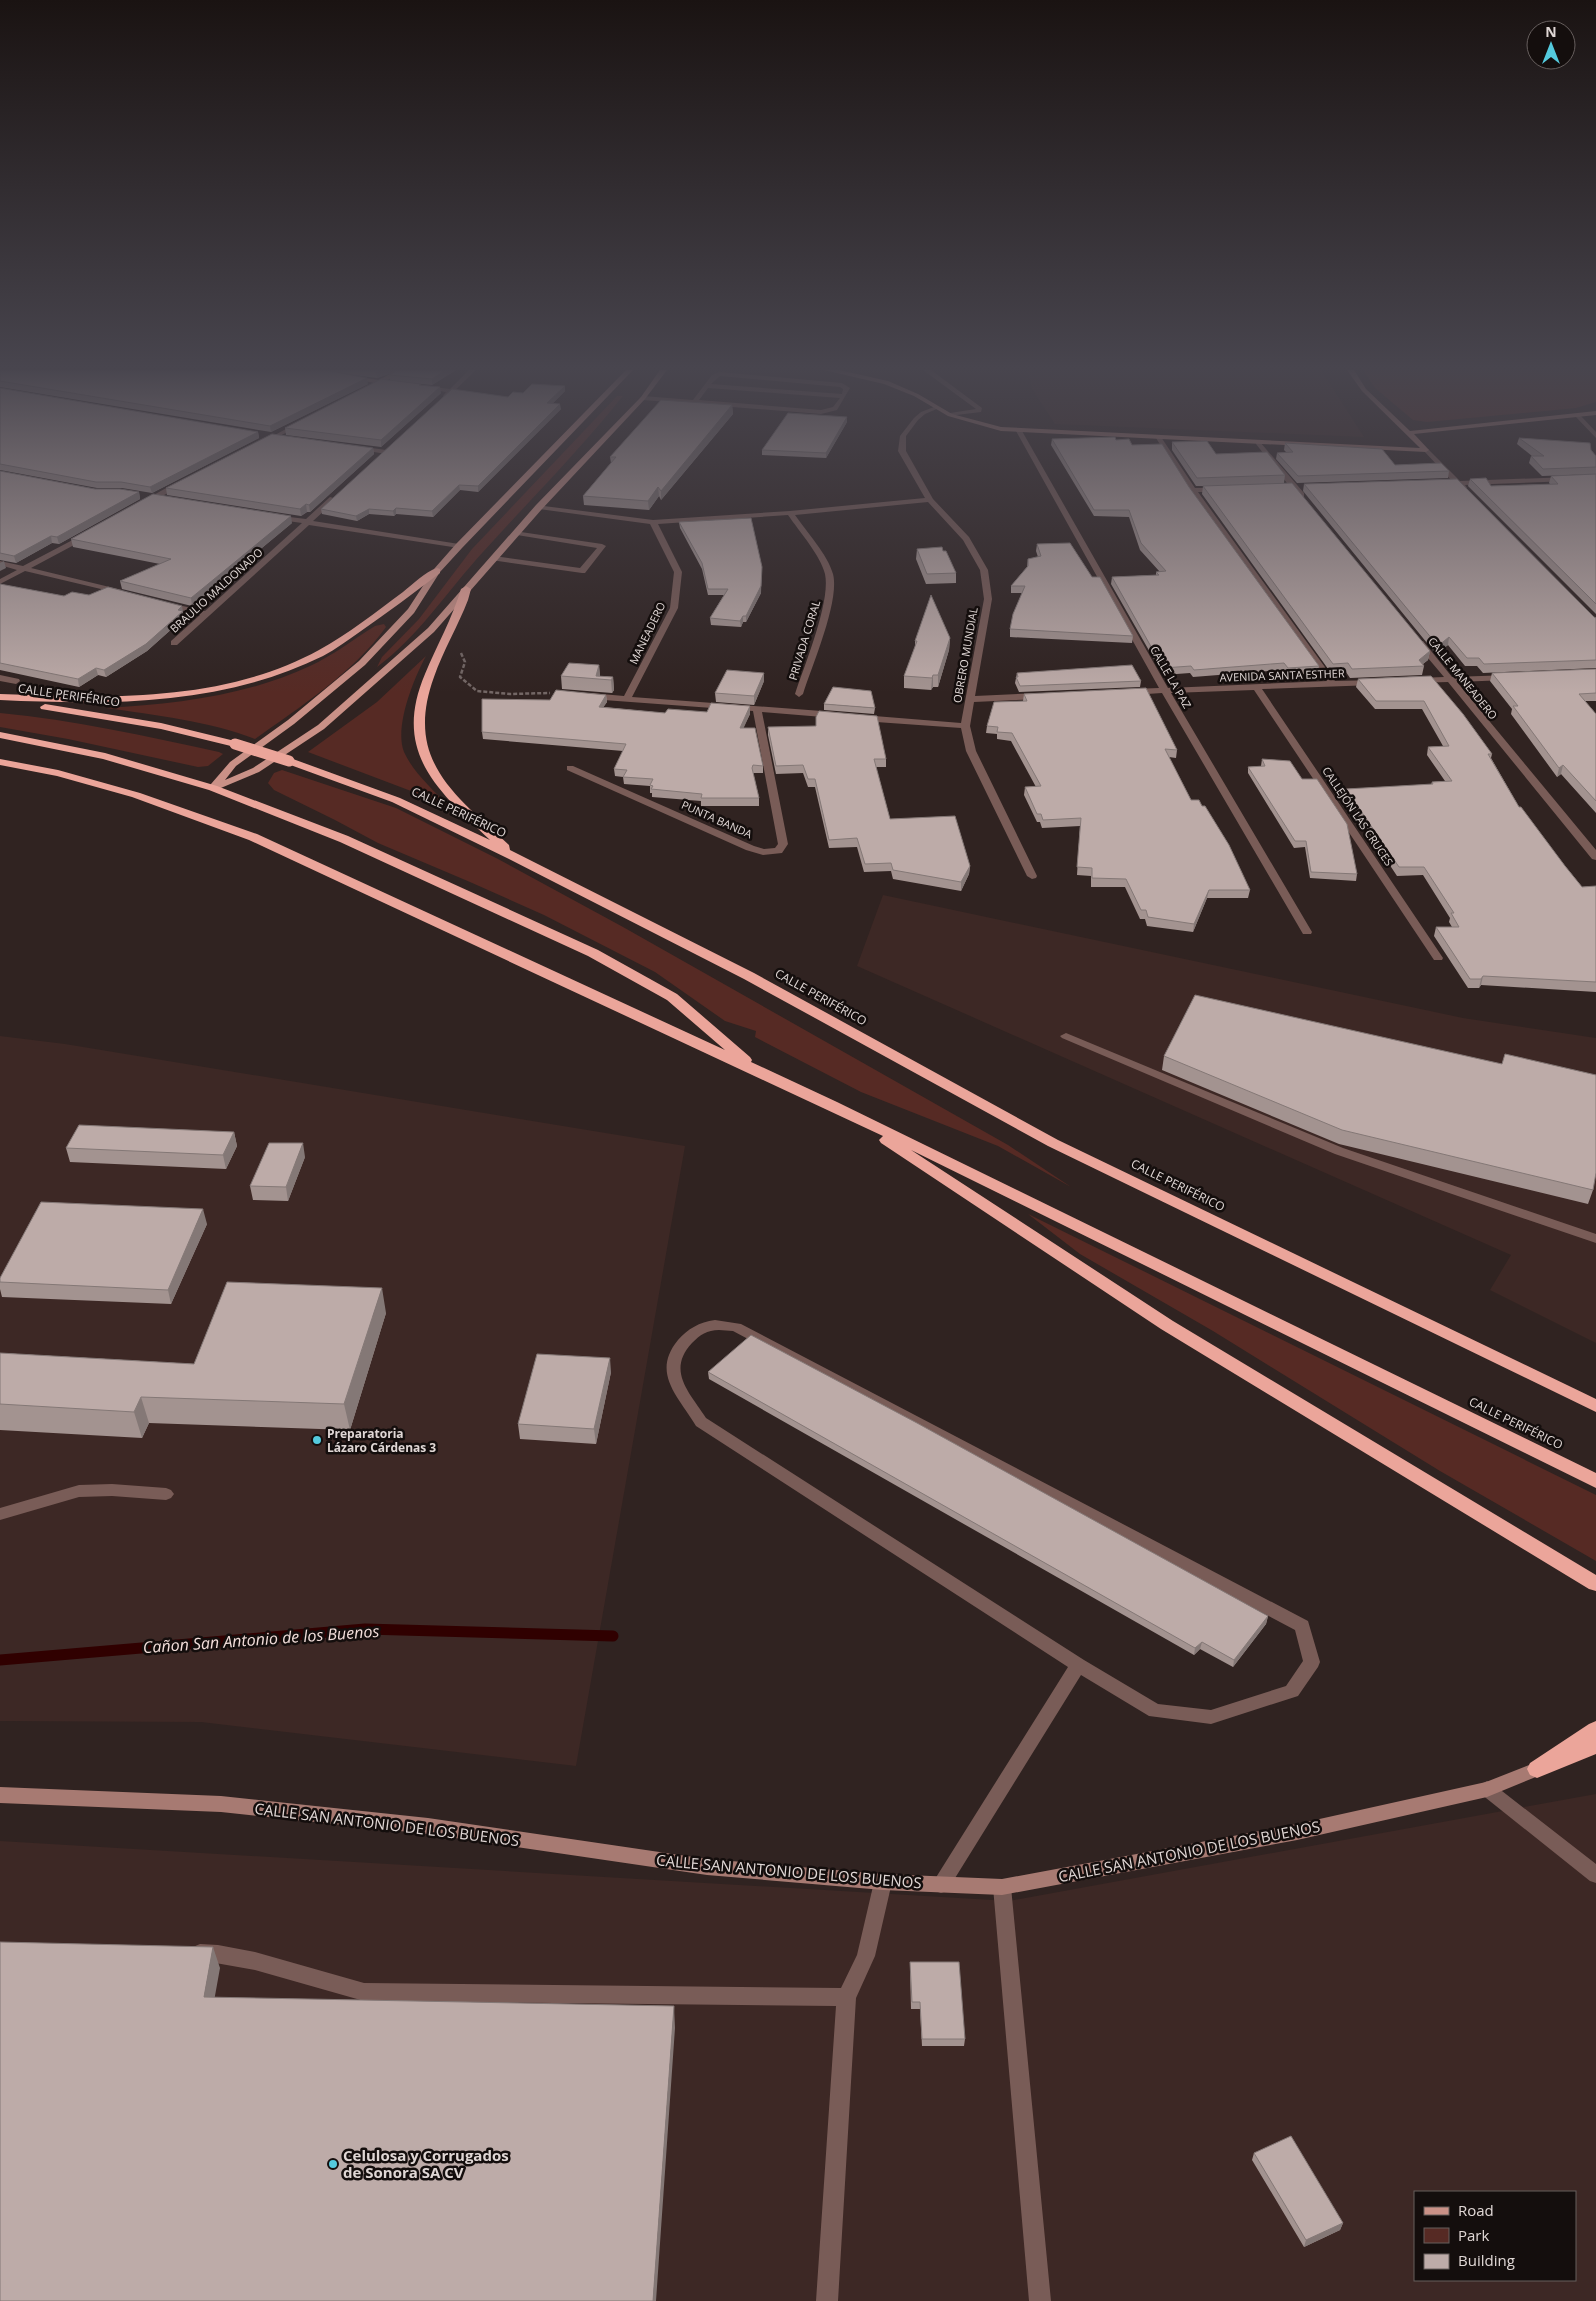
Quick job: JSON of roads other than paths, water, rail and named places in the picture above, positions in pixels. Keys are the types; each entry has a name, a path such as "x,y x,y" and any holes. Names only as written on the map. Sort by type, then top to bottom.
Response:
{"highway":[{"path":"0,696 97,700 141,699 218,689 258,678 290,668 320,654 437,572"},
{"path":"466,589 462,604 428,677 419,708 418,723 423,756 434,777 513,856"},
{"name":"CALLE PERIFÉRICO","path":"0,702 103,715 161,726 235,744 289,761 396,800 513,856 749,976 1053,1143 1596,1406"},
{"path":"0,735 105,756 213,788 344,839 593,954 672,997 760,1072"},
{"name":"CALLE PERIFÉRICO","path":"0,762 58,773 136,795 254,837 832,1105 1596,1481"},
{"path":"832,1105 1167,1325 1596,1584"},
{"path":"1537,1769 1596,1730"},
{"path":"1537,1769 1596,1746"}],"main road":[{"path":"213,788 232,764 291,722 362,663 411,611 437,572 459,546 526,477"},
{"path":"213,788 256,770 321,727 431,630 567,477"}],"street":[{"name":"OBRERO MUNDIAL","path":"917,477 930,500 966,538 984,570 988,599 966,726 971,751 1032,876"},
{"name":"CALLE LA PAZ","path":"1045,477 1165,691 1307,932"},
{"path":"1185,477 1333,684"},
{"path":"1282,477 1290,488 1307,504"},
{"path":"1453,477 1473,498"},
{"path":"1440,484 1596,478"},
{"path":"136,507 188,480"},
{"path":"1290,488 1305,488"},
{"path":"1193,490 1230,489"},
{"name":"BRAULIO MALDONADO","path":"174,643 343,490"},
{"path":"138,494 172,500"},
{"path":"539,507 653,522 790,514 930,500"},
{"name":"PRIVADA CORAL","path":"790,514 829,574 830,592 799,694"},
{"path":"269,516 459,546"},
{"name":"MANEADERO","path":"627,698 674,608 678,572 653,522"},
{"path":"0,582 94,530"},
{"path":"494,558 582,571 602,546 517,533"},
{"path":"0,563 130,595"},
{"path":"159,602 207,614"},
{"name":"CALLE MANEADERO","path":"1412,634 1596,857"},
{"path":"1411,681 1518,676"},
{"path":"0,678 16,681"},
{"name":"AVENIDA SANTA ESTHER","path":"1126,692 1382,682"},
{"name":"CALLEJÓN LAS CRUCES","path":"1257,688 1438,958"},
{"path":"550,693 966,726"},
{"path":"970,698 1048,695"},
{"name":"PUNTA BANDA","path":"570,768 750,848 763,852 778,851 783,844 757,710"},
{"path":"1066,1036 1339,1151 1596,1239"},
{"path":"720,1324 736,1327 1302,1626 1312,1662 1292,1691 1211,1717 1155,1711 1078,1665 702,1422 677,1382 672,1365 677,1350 701,1328 720,1324"},
{"path":"0,1514 79,1490 112,1490 166,1494"},
{"path":"941,1885 1078,1665"},
{"name":"CALLE SAN ANTONIO DE LOS BUENOS","path":"0,1796 221,1804 428,1826 707,1867 883,1882 1002,1887 1297,1832 1487,1789 1537,1769"},
{"path":"1487,1789 1596,1875"},
{"path":"828,2301 846,1997 866,1956 883,1882"},
{"path":"1002,1887 1040,2301"},
{"path":"178,1953 218,1954 255,1961 364,1992 846,1997"}],"waterway":[{"name":"Cañon San Antonio de los Buenos","path":"0,1660 365,1629 613,1636"}],"place":[{"name":"Preparatoria Lázaro Cárdenas 3","path":"317,1440"},
{"name":"Celulosa y Corrugados de Sonora SA CV","path":"333,2164"}]}
